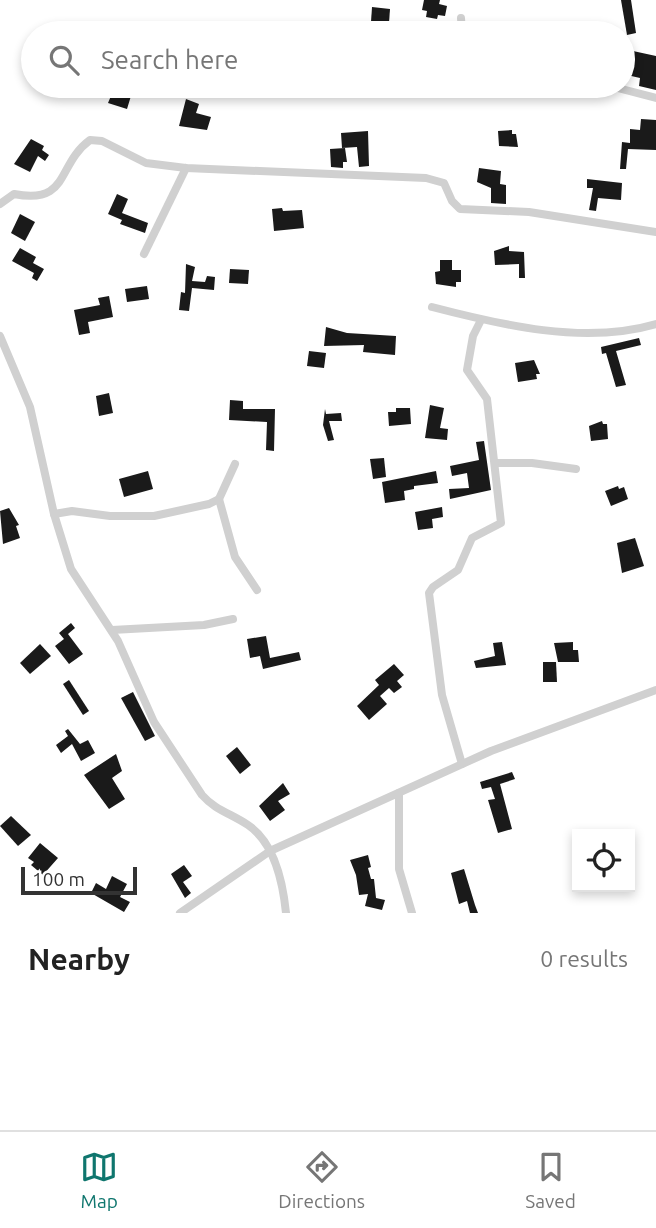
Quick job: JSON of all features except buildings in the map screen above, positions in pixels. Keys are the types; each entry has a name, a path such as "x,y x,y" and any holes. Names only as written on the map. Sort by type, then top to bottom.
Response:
{"street":[{"path":"635,93 656,98"},
{"path":"0,204 14,194 32,198 55,190 79,148 90,140 102,141 146,163 186,168 426,178 444,183 460,209 529,212 656,232"},
{"path":"144,254 186,168"},
{"path":"432,307 481,320 562,331 623,332 656,324"},
{"path":"462,764 443,695 429,593 433,587 458,570 472,538 501,523 495,489 496,463 487,399 467,370 473,336 481,320"},
{"path":"0,336 30,407 54,514 77,581 112,630 154,722 202,795 220,811 247,824 270,850 281,882 286,913"},
{"path":"496,463 533,463 576,469"},
{"path":"235,464 219,499 235,557 257,590"},
{"path":"54,514 72,511 118,517 154,516 219,499"},
{"path":"112,630 204,625 233,619"},
{"path":"180,913 270,850 462,764 656,691"},
{"path":"399,793 399,869 412,913"}]}
